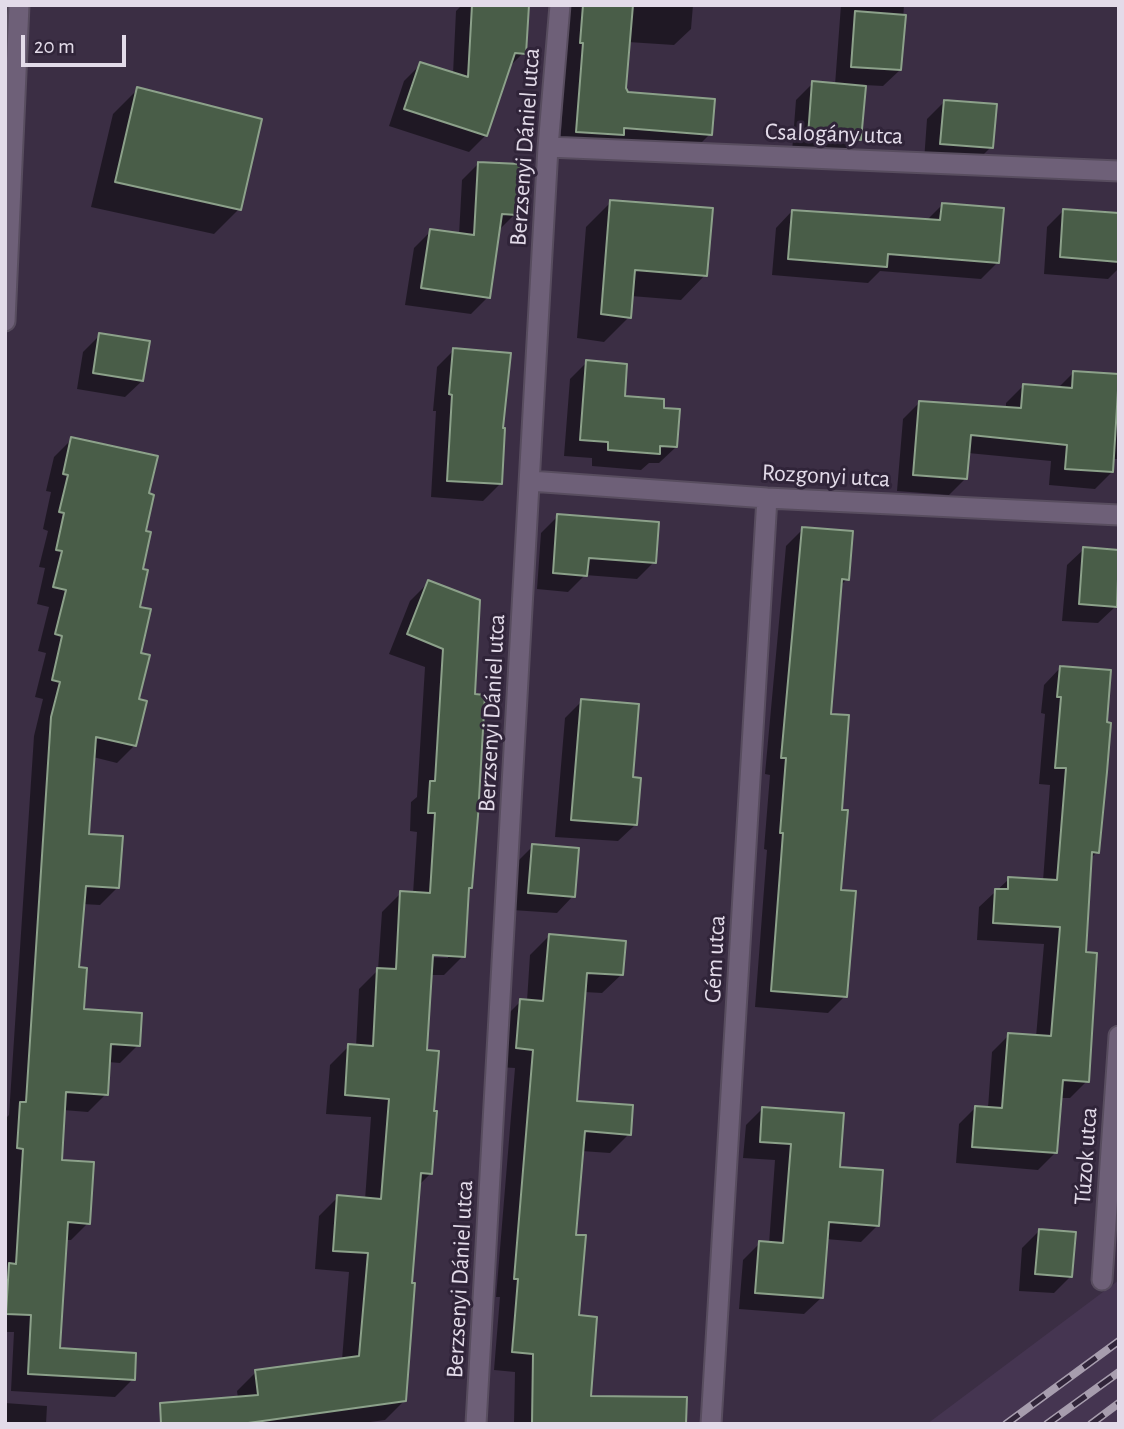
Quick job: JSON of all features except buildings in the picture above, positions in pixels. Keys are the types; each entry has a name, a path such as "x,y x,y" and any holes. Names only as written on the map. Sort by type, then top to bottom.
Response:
{"street":[{"path":"5,321 19,5"},
{"name":"Berzsenyi Dániel utca","path":"476,1424 548,147 560,5"},
{"name":"Csalogány utca","path":"548,147 1119,171"},
{"name":"Rozgonyi utca","path":"530,481 767,498 1119,515"},
{"name":"Gém utca","path":"712,1424 767,498"},
{"name":"Túzok utca","path":"1102,1280 1119,1036"}],"shaded area":[{"path":"1119,1280 1119,1424 927,1424"}],"railway":[{"path":"1006,1424 1119,1341"},
{"path":"1047,1424 1119,1372"},
{"path":"1091,1424 1119,1403"}]}
